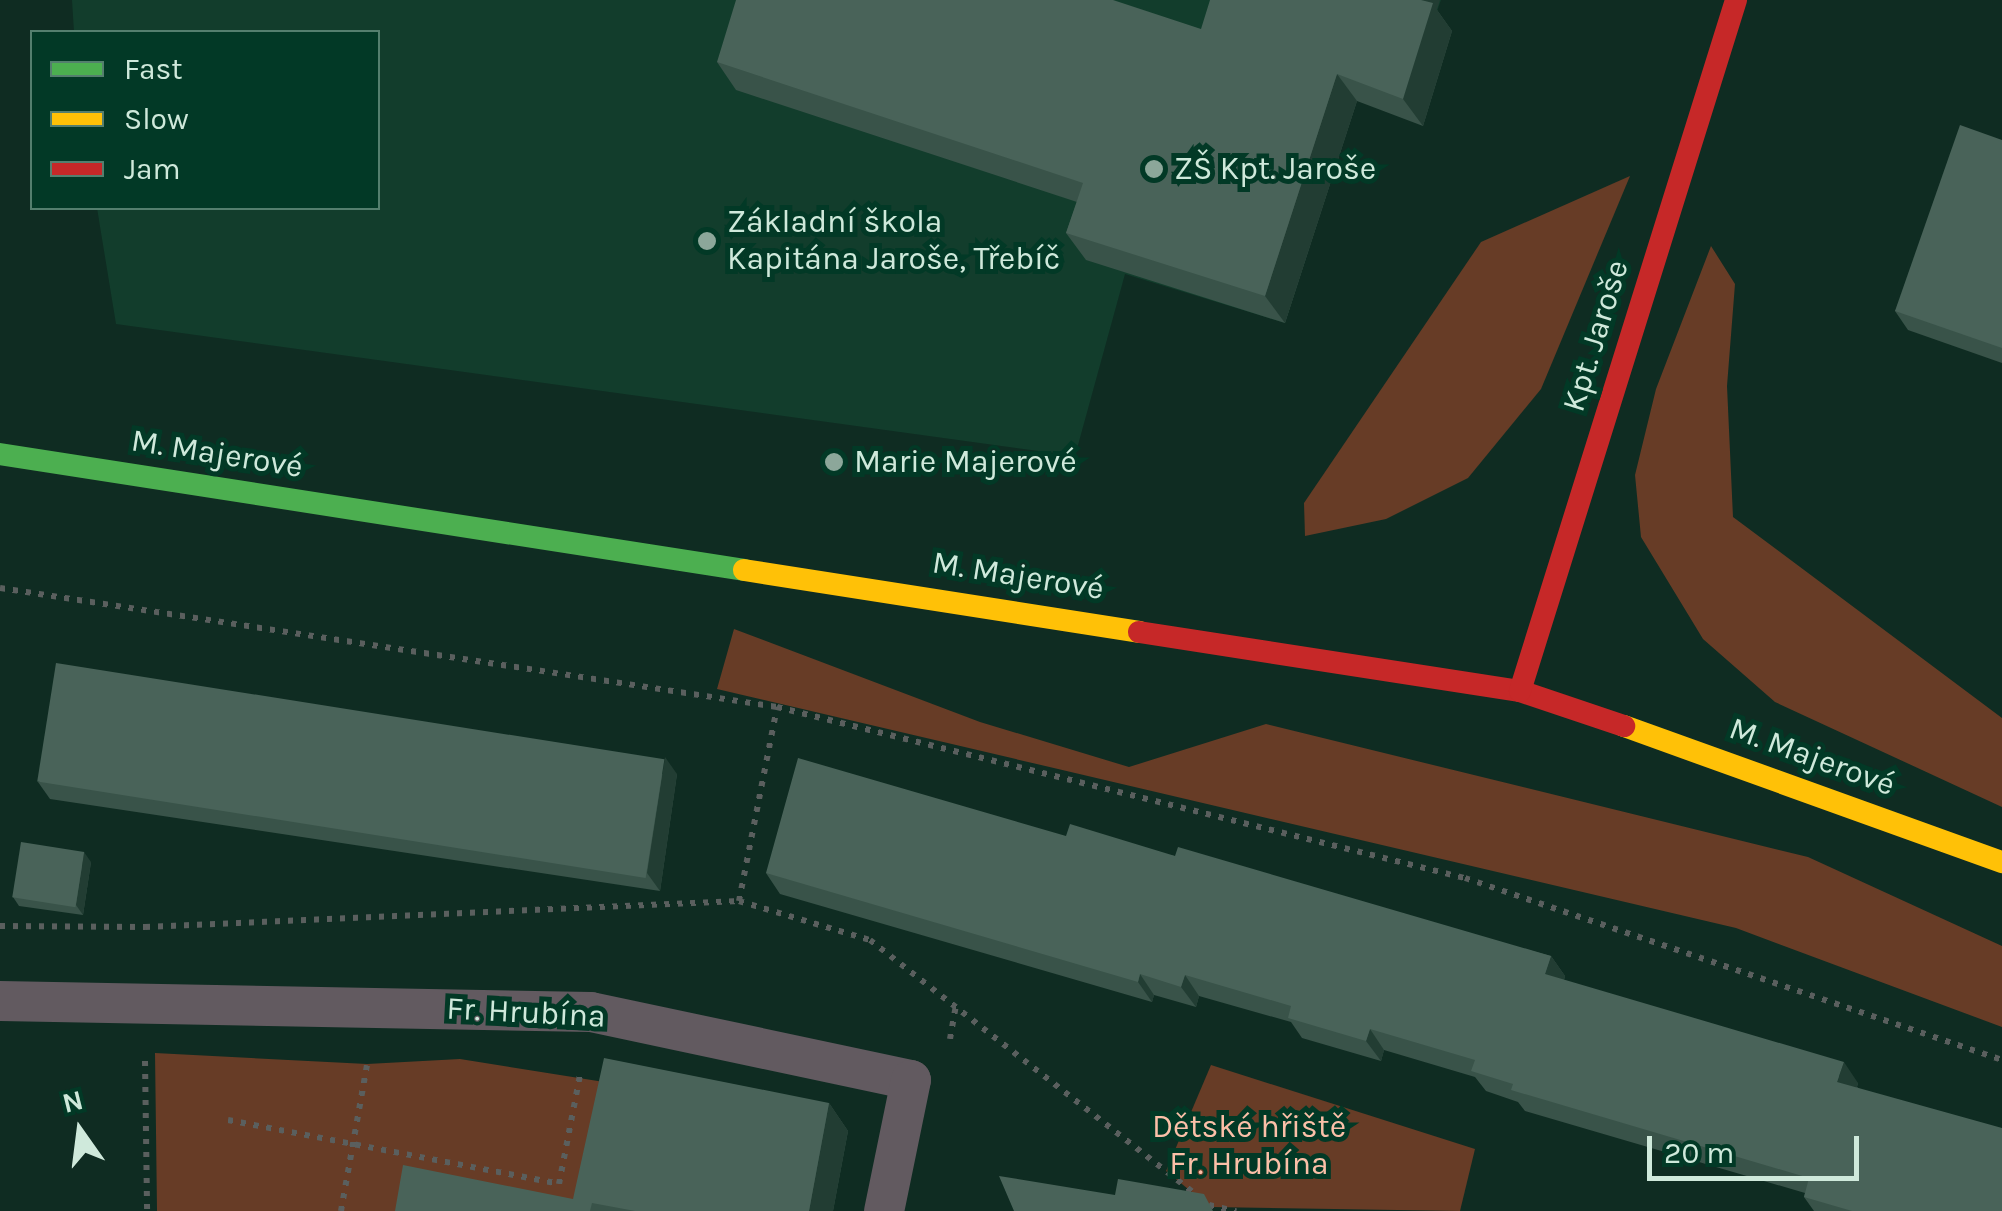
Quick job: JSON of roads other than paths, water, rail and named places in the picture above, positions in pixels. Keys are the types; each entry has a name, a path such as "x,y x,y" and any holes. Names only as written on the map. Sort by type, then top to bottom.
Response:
{"street":[{"name":"Kpt. Jaroše","path":"1520,691 1736,0"},
{"name":"M. Majerové","path":"0,454 1520,691 1796,783 2002,862"}],"lane":[{"name":"Fr. Hrubína","path":"0,1001 591,1012 912,1080 884,1211"}],"place":[{"name":"ZŠ Kpt. Jaroše","path":"1154,169"},
{"name":"Základní škola Kapitána Jaroše, Třebíč","path":"707,241"},
{"name":"Marie Majerové","path":"834,462"}],"park label":[{"name":"Dětské hřiště Fr. Hrubína","path":"1249,1146"}]}
